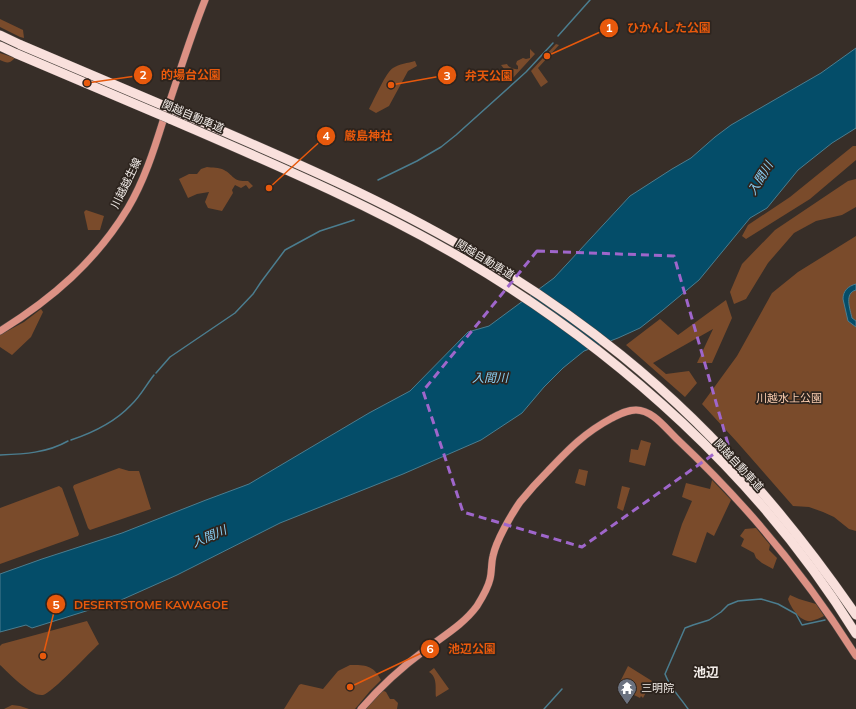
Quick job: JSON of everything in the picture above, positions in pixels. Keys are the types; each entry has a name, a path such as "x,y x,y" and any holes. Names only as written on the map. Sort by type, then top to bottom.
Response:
{"highway":[{"name":"関越自動車道","path":"0,35 324,176 400,213 467,249 537,293 623,356 711,437 775,508 832,580 856,615"},
{"name":"関越自動車道","path":"0,47 327,188 461,258 535,304 589,343 661,403 734,476 768,514 824,586 856,634"}],"street":[{"name":"川越越生線","path":"0,331 31,311 68,282 96,253 125,212 136,192 155,147 205,0"},
{"path":"361,709 389,680 423,651 461,623 474,609 489,584 495,549 510,518 527,493 576,442 586,434 623,412 630,410 644,410 648,412 693,454 747,511 811,589 836,624 856,656"}],"highlighted area":[{"path":"537,251 674,256 728,444 582,547 463,512 423,391"}],"green space":[{"path":"0,19 23,30 24,38 0,27"},
{"path":"556,44 559,45 538,68 548,82 541,87 531,71"},
{"path":"530,49 535,54 512,79 501,65 507,64 511,68 518,69 516,64 517,61 523,58 530,58"},
{"path":"0,53 15,58 9,62 4,62 0,60"},
{"path":"415,61 417,66 408,71 389,106 376,113 369,109 390,71 398,66"},
{"path":"853,146 856,146 856,160 810,199 746,239 742,236 748,225 790,197"},
{"path":"207,167 222,169 236,179 248,181 253,186 249,189 246,185 241,188 235,185 232,190 233,193 222,211 208,208 205,202 209,192 197,194 188,198 179,179 189,174 197,174 201,169"},
{"path":"856,179 856,207 842,215 816,221 794,233 768,263 746,299 734,304 730,292 742,264 775,230 848,181"},
{"path":"86,210 104,216 100,230 88,230 84,212"},
{"name":"川越水上公園","path":"856,236 856,531 849,529 834,517 823,512 809,507 793,506 702,404 737,356 772,293 798,272"},
{"path":"726,300 732,318 712,363 697,363 713,329 653,363 666,374 689,371 697,383 685,397 626,345 660,319 678,335"},
{"path":"41,309 43,312 31,337 12,355 0,347 0,335 24,322"},
{"path":"641,440 651,443 645,466 629,462 631,449 638,450"},
{"path":"119,468 129,471 139,471 151,509 90,530 73,487 74,485"},
{"path":"579,469 588,471 585,486 575,483"},
{"path":"712,480 731,500 714,536 707,532 696,563 672,555 682,524 692,501 682,497 686,483 710,489"},
{"path":"59,486 62,488 79,534 78,536 0,564 0,508"},
{"path":"622,486 630,488 623,511 617,508"},
{"path":"756,528 770,545 769,550 777,558 773,569 756,558 754,553 741,546 744,539 740,536 745,529"},
{"path":"790,595 816,604 824,616 811,621 803,619 796,614 791,606 788,599"},
{"path":"87,621 99,644 48,693 38,695 32,692 14,679 0,665 0,646 2,644"},
{"path":"350,665 368,667 375,671 381,680 355,709 284,709 299,685 301,684 323,689 338,671"},
{"path":"628,666 652,681 643,698 628,692 626,694 619,690 618,686"},
{"path":"434,668 449,689 436,697 436,683 434,677 429,672"},
{"path":"384,691 390,699 394,699 398,703 397,709 365,709 381,692"},
{"path":"12,705 20,706 29,709 4,709"}],"water":[{"name":"入間川","path":"856,48 856,128 832,143 798,170 767,208 750,218 699,280 640,328 584,351 563,368 544,387 522,413 481,440 403,474 280,523 177,575 121,600 32,628 26,625 0,632 0,574 122,533 249,484 369,413 410,391 468,332 489,326 554,278 630,196 691,158 731,125 821,73"},
{"path":"856,284 856,290 850,294 849,306 852,318 856,321 856,327 848,321 843,299 846,289"}],"waterway":[{"path":"558,36 590,0"},
{"path":"378,180 417,161 441,147 526,72 553,43"},
{"path":"156,373 170,357 235,313 253,294 285,250 320,231 354,220"},
{"path":"71,440 87,434 118,417 134,402 154,375"},
{"path":"0,455 44,450 68,441"},
{"path":"688,709 672,688 665,674 685,628 709,620 728,605 738,601 761,599 778,604 796,614 802,625 825,620"},
{"path":"544,709 562,689"}],"place":[{"name":"ひかんした公園","path":"547,56"},
{"name":"的場台公園","path":"87,83"},
{"name":"弁天公園","path":"391,85"},
{"name":"厳島神社","path":"269,188"},
{"name":"DESERTSTOME KAWAGOE","path":"43,656"},
{"name":"池辺公園","path":"350,687"},
{"name":"三明院","path":"627,705"}],"district":[{"name":"池辺","path":"706,672"}]}
